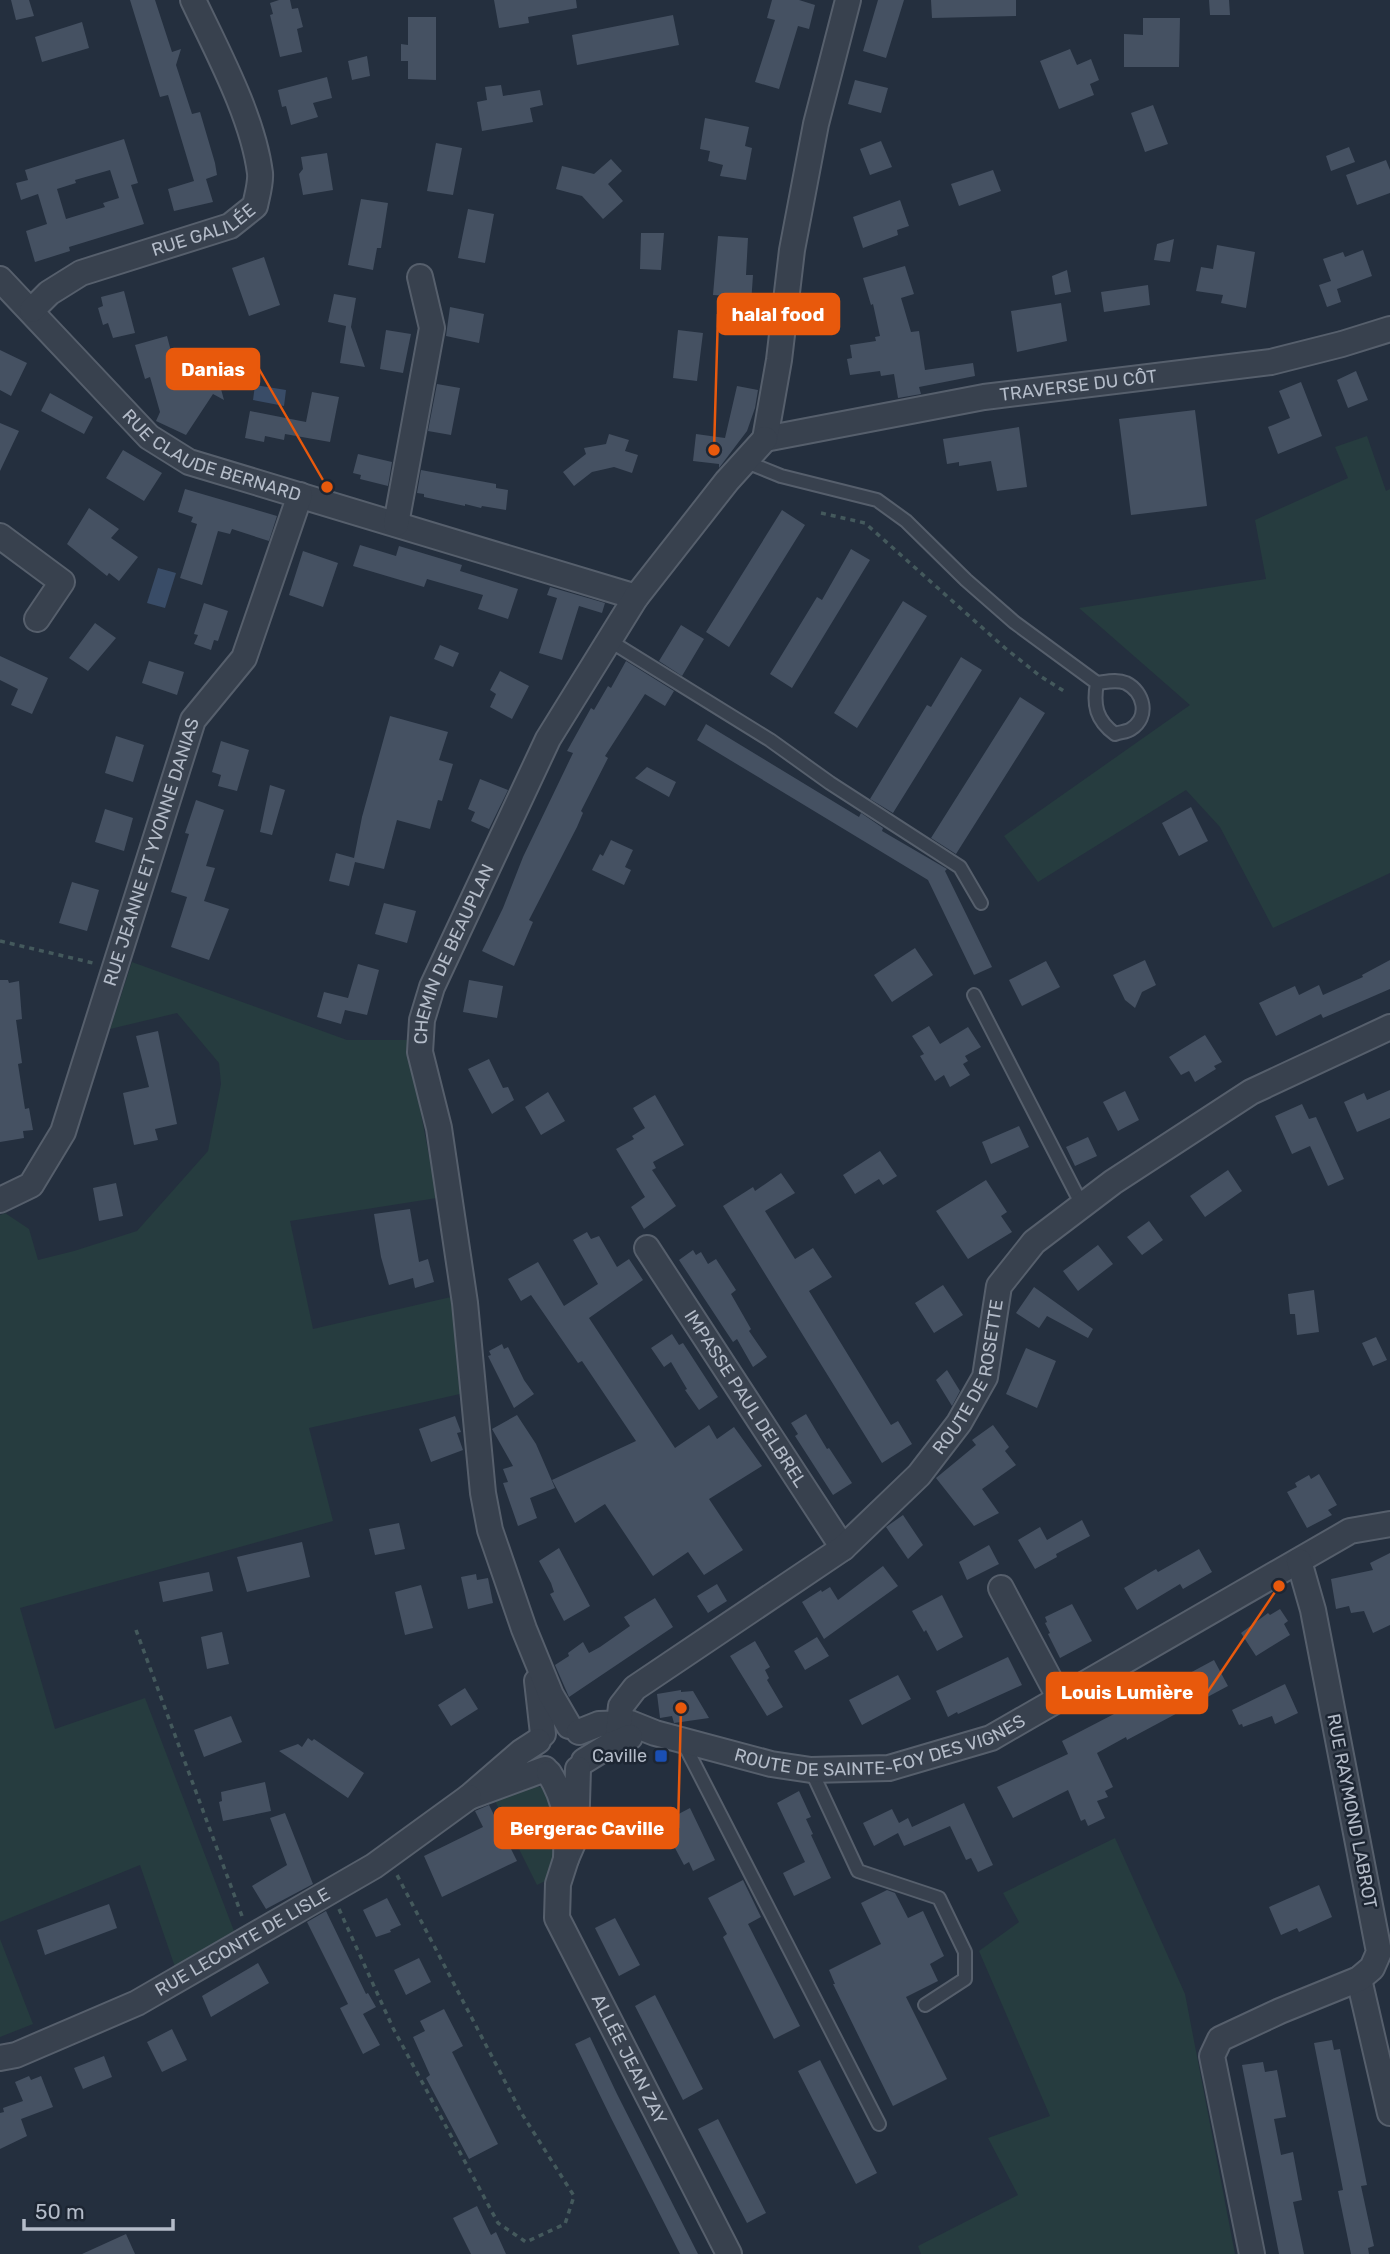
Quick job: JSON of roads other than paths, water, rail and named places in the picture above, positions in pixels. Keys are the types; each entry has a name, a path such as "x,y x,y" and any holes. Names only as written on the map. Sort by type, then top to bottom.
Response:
{"street":[{"name":"RUE GALILÉE","path":"32,310 49,293 81,273 230,226 256,206 260,176 250,134 228,74 193,0"},
{"path":"765,439 779,360 792,250 816,124 848,0"},
{"path":"396,524 432,328 420,277"},
{"name":"RUE CLAUDE BERNARD","path":"0,279 149,437 189,462 636,597"},
{"name":"TRAVERSE DU CÔT","path":"765,439 984,397 1271,362 1390,329"},
{"name":"CHEMIN DE BEAUPLAN","path":"574,1729 551,1695 524,1629 490,1530 483,1493 465,1303 439,1128 420,1052 422,1020 432,987 548,738 636,597 744,461 765,439"},
{"name":"RUE JEANNE ET YVONNE DANIAS","path":"0,1200 30,1185 64,1132 193,720 244,658 300,495"},
{"path":"0,536 62,582 37,619"},
{"name":"ROUTE DE ROSETTE","path":"617,1733 621,1706 635,1688 843,1548 919,1475 959,1423 985,1377 999,1286 1034,1242 1113,1182 1251,1092 1390,1027"},
{"name":"IMPASSE PAUL DELBREL","path":"647,1248 843,1548"},
{"name":"ROUTE DE SAINTE-FOY DES VIGNES","path":"574,1729 599,1724 617,1733 630,1723 654,1733 771,1764 811,1770 889,1768 991,1738 1350,1531 1390,1524"},
{"name":"RUE RAYMOND LABROT","path":"1252,2254 1212,2056 1220,2039 1359,1979 1373,1968 1380,1952 1313,1610 1299,1561"},
{"path":"1001,1588 1060,1699"},
{"name":"CHEMIN DE BEAUPLAN","path":"524,1629 540,1690 540,1737"},
{"path":"581,1765 587,1754 586,1742 574,1729 556,1725 540,1737 536,1753 540,1765 561,1776 573,1774 617,1733"},
{"name":"RUE LECONTE DE LISLE","path":"0,2058 16,2055 137,2003 330,1891 387,1857 468,1797 540,1737"},
{"name":"ALLÉE JEAN ZAY","path":"581,1765 576,1836 558,1884 557,1918 729,2254"},
{"name":"RUE LECONTE DE LISLE","path":"468,1797 547,1771"},
{"name":"ALLÉE JEAN ZAY","path":"547,1771 558,1787 567,1818 566,1859"},
{"path":"1359,1979 1390,2113"}],"lane":[{"path":"744,461 781,476 877,500 906,521 966,580 1014,622 1097,683 1116,681 1126,684 1139,694 1144,707 1141,720 1130,730 1115,733 1103,725 1094,703 1097,683"},
{"path":"610,641 770,740 830,783 960,867 981,903"},
{"path":"974,996 1082,1205"},
{"path":"682,1740 879,2124"},
{"path":"811,1770 858,1871 939,1898 965,1952 965,1979 925,2006"}],"water":[{"path":"255,385 286,390 284,406 253,400"},
{"path":"158,568 176,573 165,608 147,603"}],"place":[{"name":"halal food","path":"714,450"},
{"name":"Danias","path":"327,487"},
{"name":"Louis Lumière","path":"1279,1586"},
{"name":"Bergerac Caville","path":"681,1708"},
{"name":"Caville","path":"661,1756"}]}
